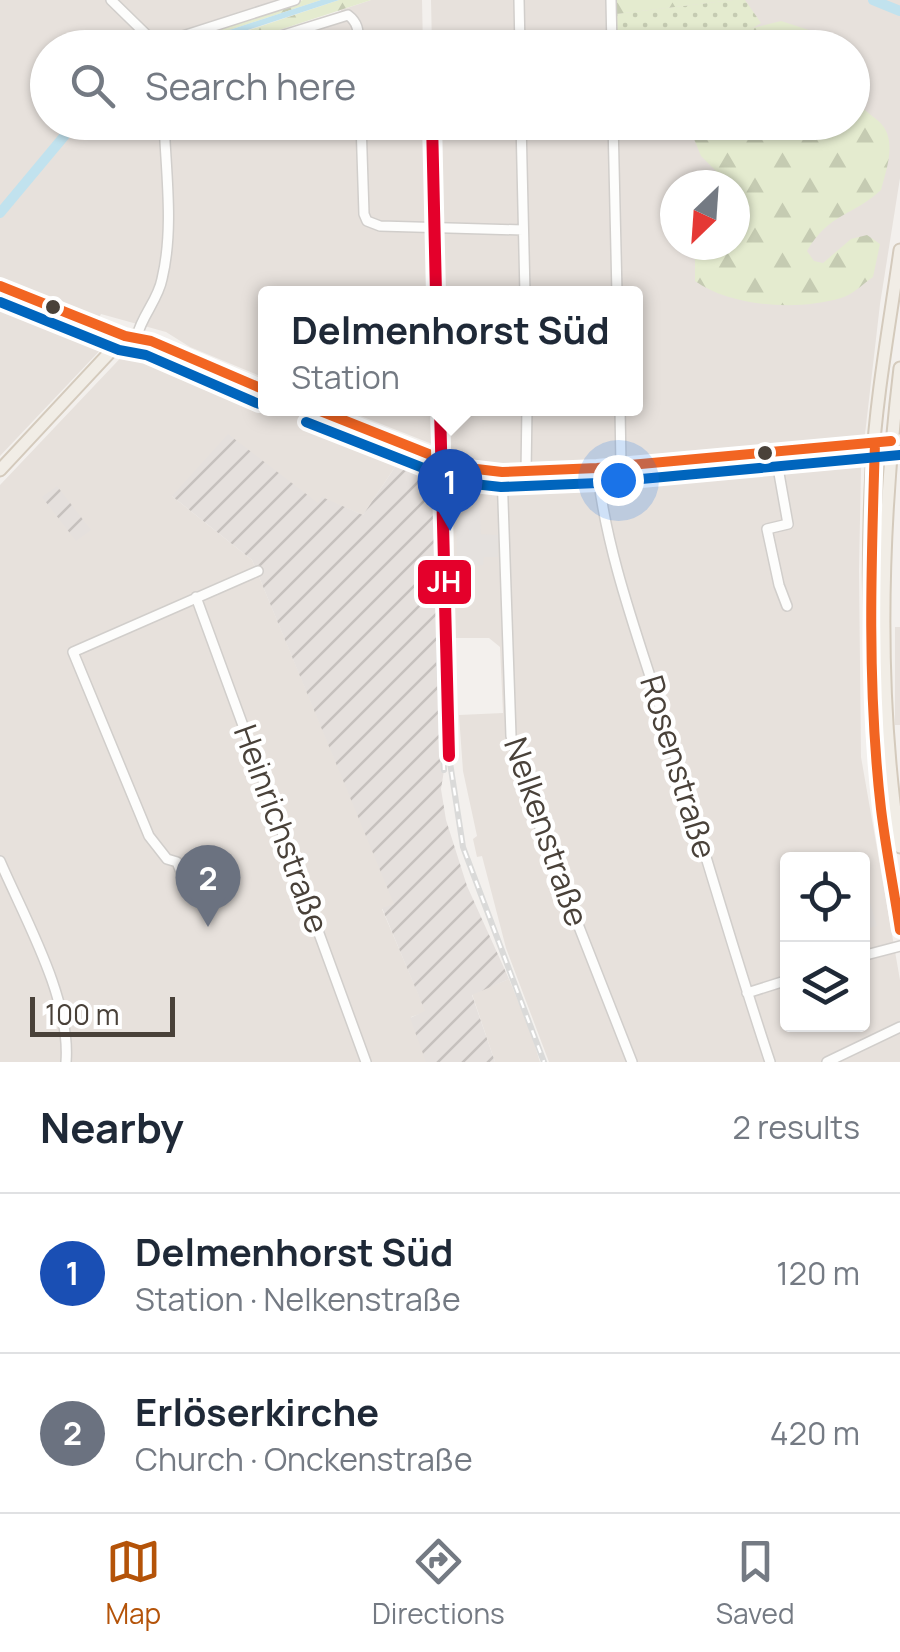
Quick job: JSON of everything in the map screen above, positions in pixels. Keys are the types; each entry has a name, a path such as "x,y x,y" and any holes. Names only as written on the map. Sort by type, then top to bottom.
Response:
{"main road":[{"path":"900,250 875,442 871,576 881,810 900,930"},
{"path":"0,470 131,336 258,387"},
{"path":"900,368 896,441 887,475 886,632 887,734 900,848"},
{"path":"332,416 468,468 502,472 597,468 896,441"}],"street":[{"path":"110,0 141,30"},
{"path":"201,30 294,0"},
{"path":"518,0 519,30"},
{"path":"611,0 612,30"},
{"path":"302,30 348,16 356,21 357,30"},
{"path":"0,286 131,336 162,284 167,232 164,140"},
{"path":"362,140 364,214 368,221 380,226 523,230"},
{"path":"521,140 525,286"},
{"path":"614,140 617,286"},
{"path":"526,472 527,416"},
{"path":"620,416 621,466"},
{"path":"774,451 788,524 767,530 787,606"},
{"name":"Rosenstraße","path":"597,468 602,508 620,578 770,1062"},
{"name":"Nelkenstraße","path":"502,472 511,736 532,807 632,1062"},
{"path":"184,877 177,862 167,860 149,836 73,652 258,570"},
{"name":"Heinrichstraße","path":"196,596 366,1062"},
{"path":"0,861 57,996 67,1043 66,1062"},
{"path":"870,954 900,946"},
{"path":"747,992 780,982"},
{"path":"827,1062 900,1027"}],"shaded area":[{"path":"0,0 276,0 190,30 30,30 30,140 425,140 430,286 258,286 258,375 190,347 166,332 101,314 92,331 106,338 105,345 0,456"},
{"path":"371,0 422,0 423,30 316,30 340,22 341,10"},
{"path":"431,0 900,0 900,178 880,304 861,469 859,570 861,757 900,980 900,1062 549,1062 506,948 482,856 477,857 473,839 477,836 463,771 459,715 503,713 500,647 489,638 455,638 453,484 448,416 643,416 643,286 442,286 435,140 870,140 870,30 432,30"},
{"path":"130,348 258,397 258,416 303,416 403,455 363,515 322,498 319,504 172,496 252,560 395,904 382,909 426,1012 411,1017 427,1062 0,1062 0,485"},
{"path":"361,416 432,416 432,444"},
{"path":"228,434 318,503 322,497 363,515 403,455 434,468 439,624 444,658 446,758 441,789 446,820 467,886 509,979 472,995 495,1062 426,1062 410,1018 425,1011 382,908 394,904 252,560 172,496"},
{"path":"455,475 478,481 481,534 498,535 498,557 484,557 483,565 464,566 464,560 457,560"},
{"path":"57,486 91,530 76,541 42,497"},
{"path":"895,627 900,627 900,725 895,725"},
{"path":"218,870 228,895 194,908 183,882"},
{"path":"870,902 877,926 870,928"},
{"path":"509,979 540,1062 495,1062 472,994"}],"green space":[{"path":"303,0 321,0 230,30 215,30"},
{"path":"339,0 371,0 279,30 250,30"},
{"path":"617,0 733,0 616,14"},
{"path":"745,0 761,23 753,30 617,30 616,14"},
{"path":"781,21 809,30 753,30"},
{"path":"870,114 883,126 889,143 881,190 824,229 807,251 814,261 823,263 851,239 867,235 880,244 873,277 841,298 785,305 727,296 695,281 695,260 750,260 750,170 715,170 701,156 694,140 870,140"}],"water":[{"path":"321,0 339,0 248,30 230,30"}],"waterway":[{"path":"873,0 900,11"},
{"path":"0,213 61,140"}],"railway":[{"path":"444,586 439,659 444,770"},
{"path":"449,756 463,847 544,1062"}],"transit line":[{"name":"JH","path":"432,140 436,286"},
{"path":"0,286 125,336 151,341 258,387"},
{"path":"0,302 119,350 146,355 258,404"},
{"path":"333,416 468,468 502,472 597,468 891,441"},
{"name":"JH","path":"440,416 449,756"},
{"path":"306,422 465,483 501,487 598,483 900,455"},
{"path":"875,443 871,581 874,718 881,809 900,930"}],"place":[{"name":"Delmenhorst Süd","path":"450,531"},
{"name":"Erlöserkirche","path":"208,927"}]}
